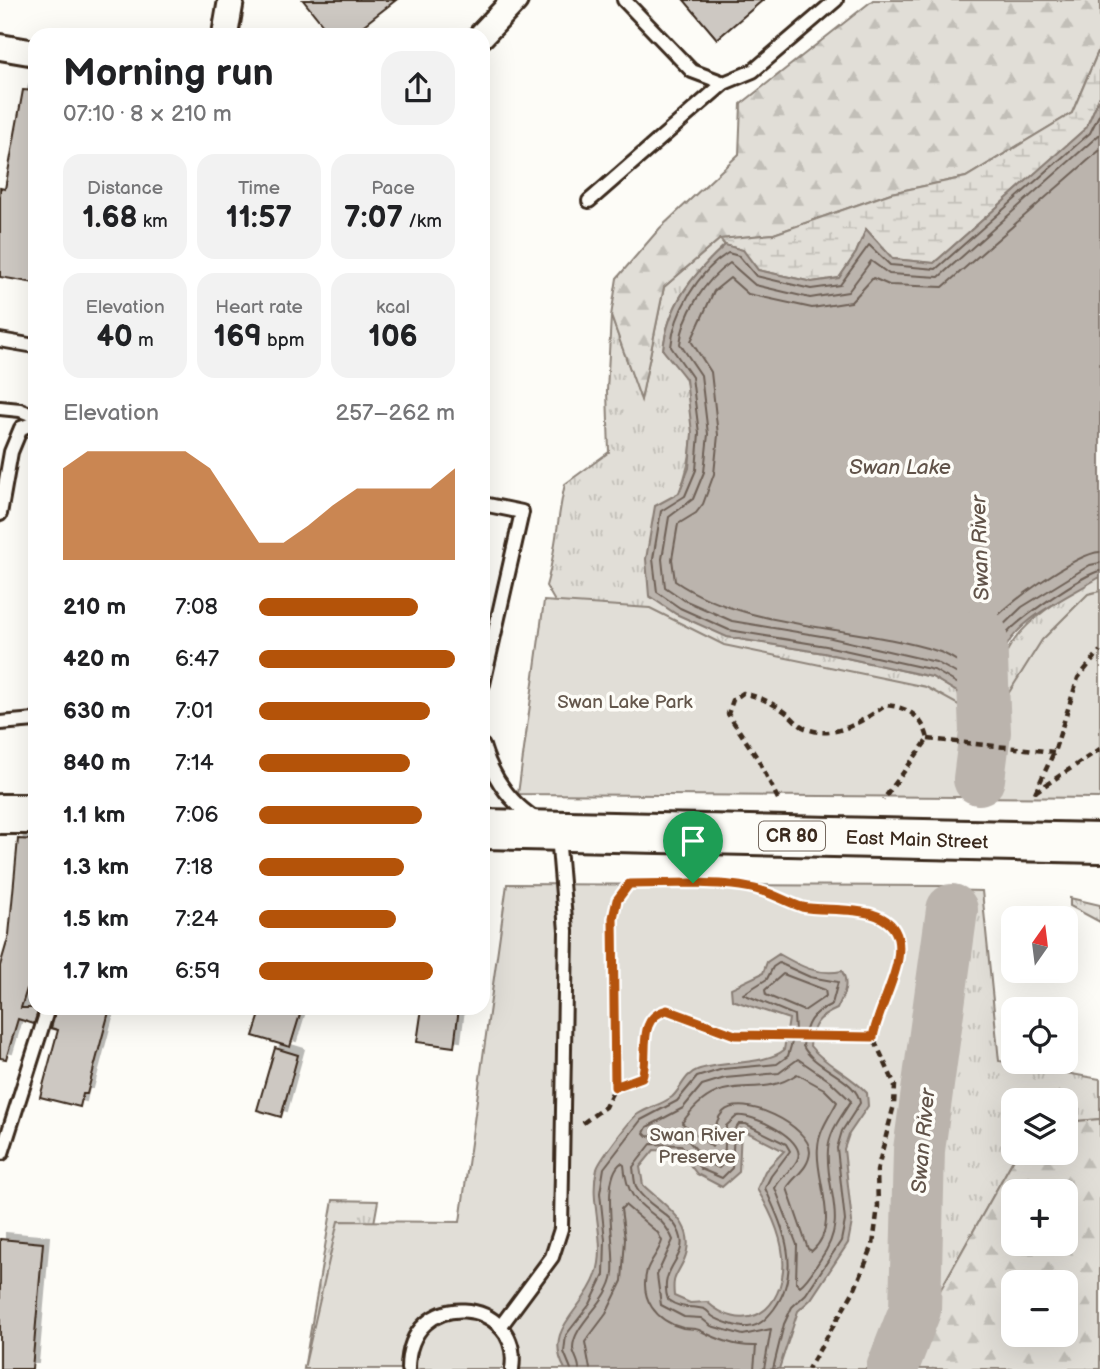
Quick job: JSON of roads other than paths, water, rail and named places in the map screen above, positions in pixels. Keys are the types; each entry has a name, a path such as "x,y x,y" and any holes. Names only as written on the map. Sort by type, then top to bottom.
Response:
{"main road":[{"path":"0,814 28,814"},
{"name":"East Main Street","path":"490,829 1100,843"}],"street":[{"path":"226,28 231,0"},
{"path":"489,28 515,0"},
{"path":"0,47 28,52"}],"lane":[{"path":"624,0 692,71 724,83"},
{"path":"589,201 724,83 753,71 836,0"},
{"path":"0,340 28,345"},
{"path":"0,408 28,413"},
{"path":"0,514 11,452 21,428 28,426"},
{"path":"490,506 522,512 490,653"},
{"path":"0,723 28,721"},
{"path":"490,767 502,788 527,813 558,832 566,931 561,1229 552,1257 500,1327"},
{"path":"2,1153 46,1015"},
{"path":"408,1369 409,1352 415,1336 425,1323 439,1314 455,1309 471,1310 487,1316 500,1327 510,1342 512,1369"}],"water":[{"name":"Swan Lake","path":"1100,96 1100,577 1041,612 1020,629 1006,647 995,689 982,707 932,677 824,653 727,637 676,614 649,596 646,559 655,506 679,493 689,468 692,433 686,379 663,350 676,305 702,268 725,245 743,250 758,270 812,282 839,278 856,253 866,229 893,259 934,263 1086,128"},
{"path":"779,954 809,969 842,971 844,976 845,990 837,1009 817,1023 812,1032 810,1046 867,1093 868,1106 849,1134 844,1149 852,1222 848,1243 811,1299 798,1311 779,1369 565,1369 559,1355 558,1342 567,1320 590,1288 599,1262 595,1195 597,1169 634,1117 672,1097 693,1072 707,1067 755,1061 784,1050 789,1019 732,1000 731,988 763,973 767,962","holes":["741,1129 784,1151 765,1171 757,1189 772,1217 782,1249 783,1271 774,1299 766,1309 745,1318 733,1317 707,1302 690,1303 674,1296 674,1280 684,1260 687,1237 678,1218 643,1185 640,1167 654,1150 680,1152 697,1174 722,1187 739,1172"]}],"waterway":[{"name":"Swan River","path":"979,779 985,732 981,634"},
{"name":"Swan River","path":"892,1369 915,1310 919,1150 952,910"}],"park label":[{"name":"Swan Lake Park","path":"625,701"},
{"name":"Swan River Preserve","path":"697,1145"}]}
